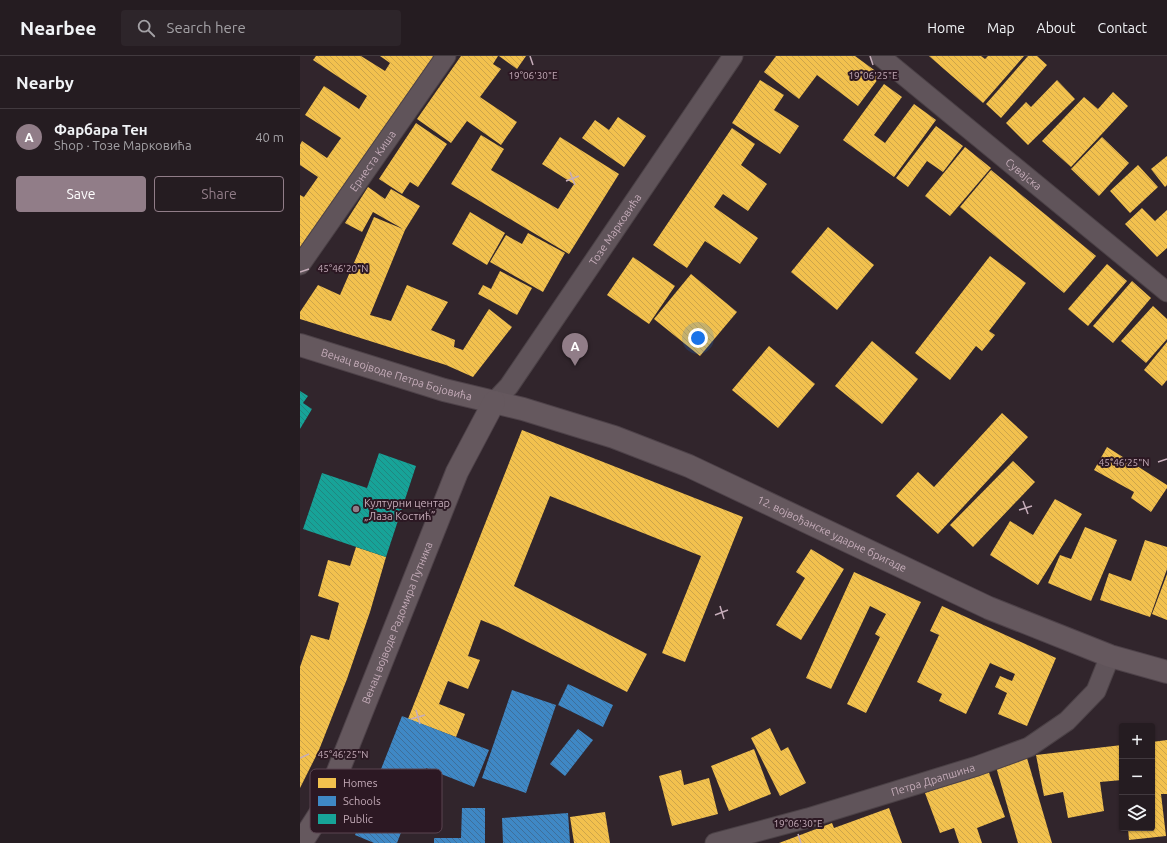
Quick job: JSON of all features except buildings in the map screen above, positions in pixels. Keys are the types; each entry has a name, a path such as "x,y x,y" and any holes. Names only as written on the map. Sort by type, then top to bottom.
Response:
{"main road":[{"name":"Венац војводе Петра Бојовића","path":"300,345 444,390 494,402"},
{"name":"12. војвођанске ударне бригаде","path":"494,402 523,409 614,437 689,466 989,608 1110,656 1167,672"},
{"name":"Венац војводе Радомира Путника","path":"339,769 457,472 494,402"},
{"name":"Венац војводе Радомира Путника","path":"301,843 310,829"}],"street":[{"name":"Ернеста Киша","path":"300,265 446,56"},
{"name":"Тозе Марковића","path":"494,402 509,386 733,56"},
{"name":"Сувајска","path":"880,56 1167,292"},
{"name":"Петра Драпшина","path":"715,843 808,818 977,766 1029,747 1067,721 1096,691 1110,656"}],"place":[{"name":"Фарбара Тен","path":"575,366"},
{"name":"Културни центар „Лаза Костић”","path":"356,509"}]}
